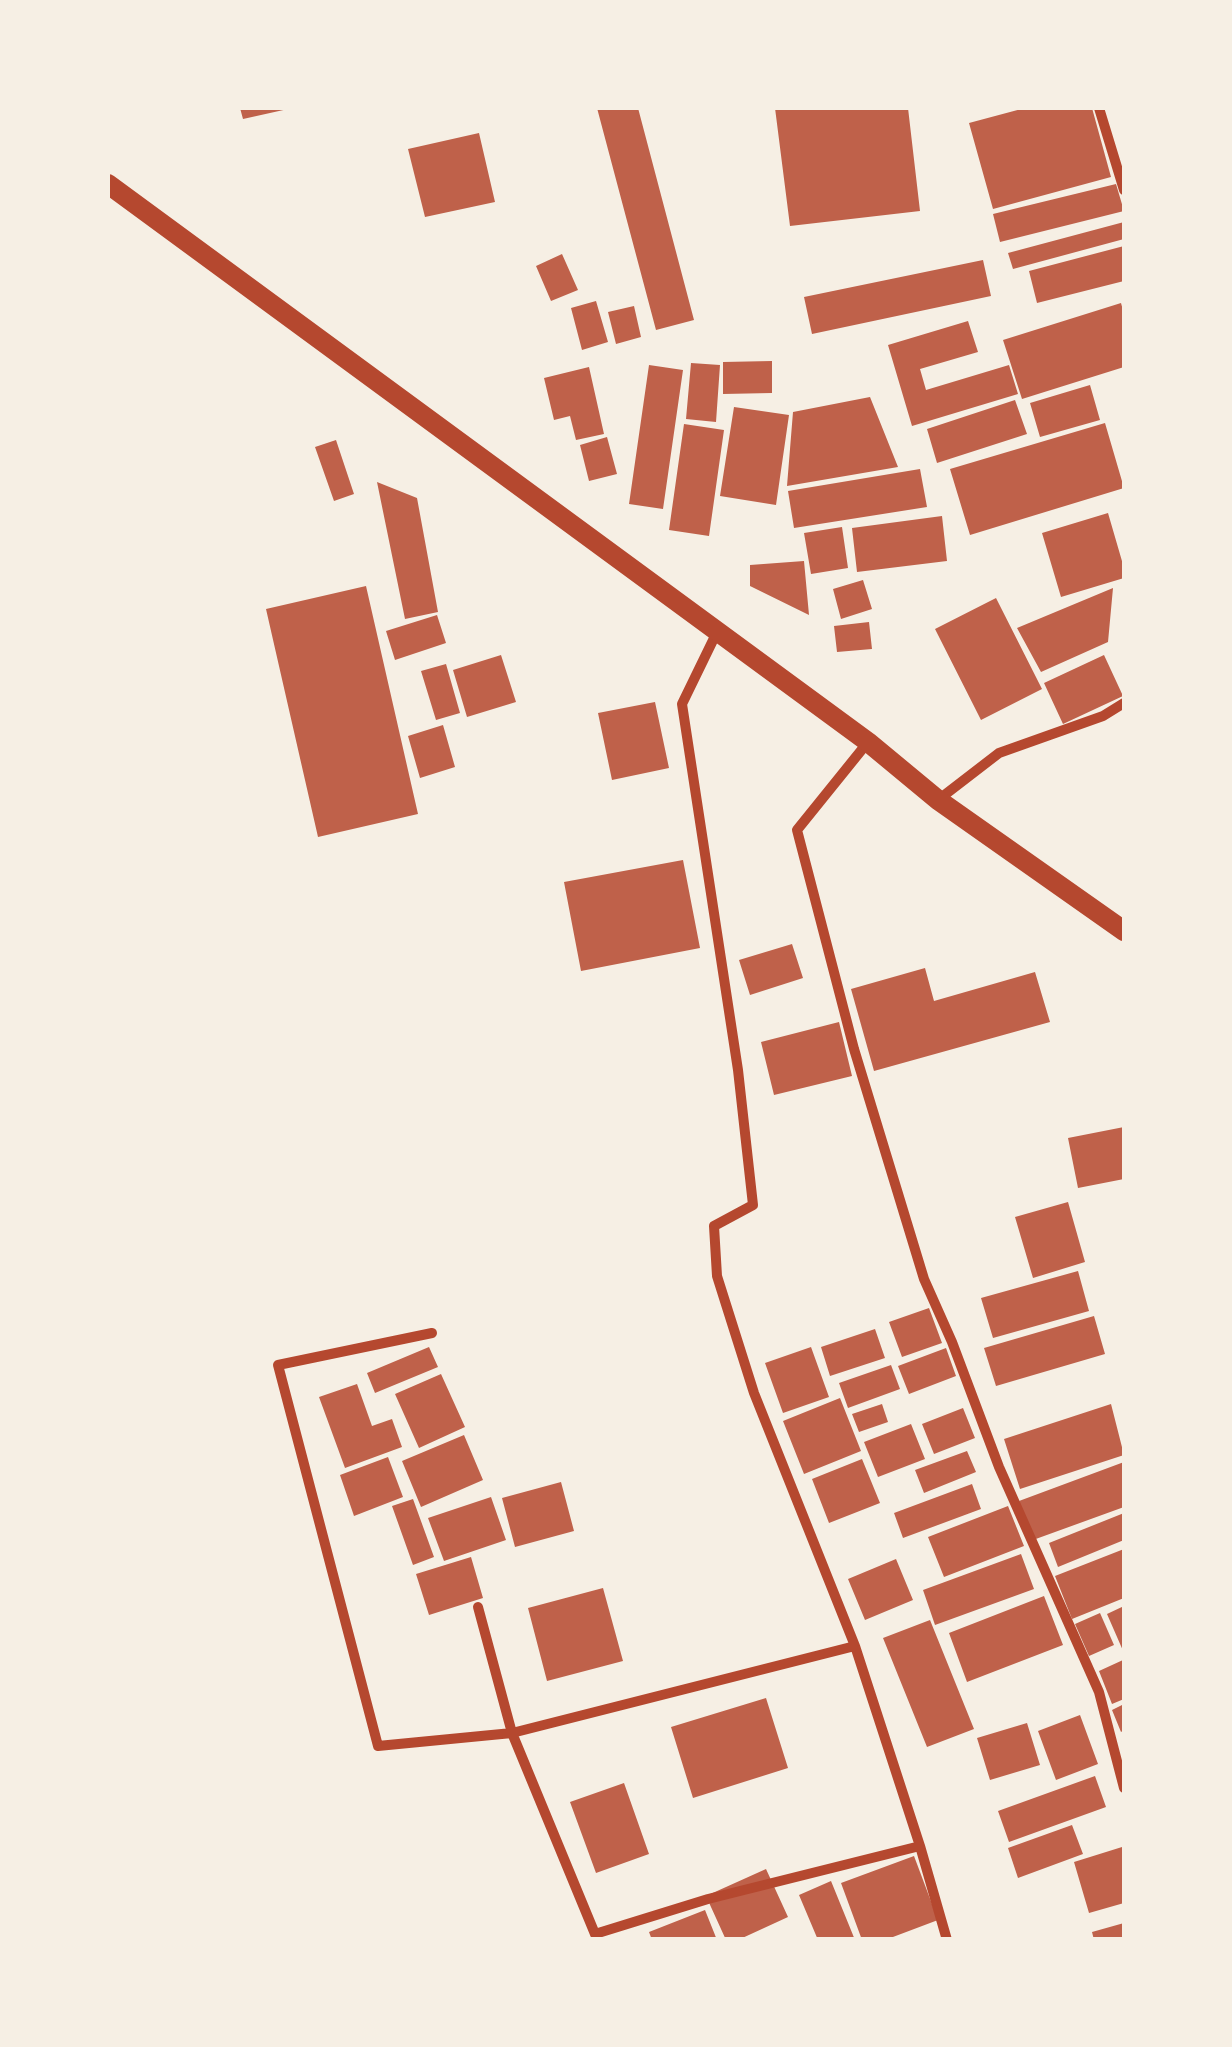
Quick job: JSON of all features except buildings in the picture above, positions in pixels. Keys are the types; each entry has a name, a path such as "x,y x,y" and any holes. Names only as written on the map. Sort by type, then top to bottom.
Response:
{"main road":[{"path":"108,184 868,742 938,800 1124,931"}],"street":[{"path":"1099,108 1124,190"},
{"path":"717,631 682,704 738,1070 753,1204 714,1226 717,1276 754,1393 856,1646 946,1940"},
{"path":"938,800 999,753 1104,716 1124,703"},
{"path":"868,742 797,830 854,1049 924,1279 999,1467 1099,1692 1124,1788"},
{"path":"432,1333 278,1365 378,1746 512,1733 856,1646"},
{"path":"478,1607 512,1733 595,1934 708,1899 920,1846"}]}
